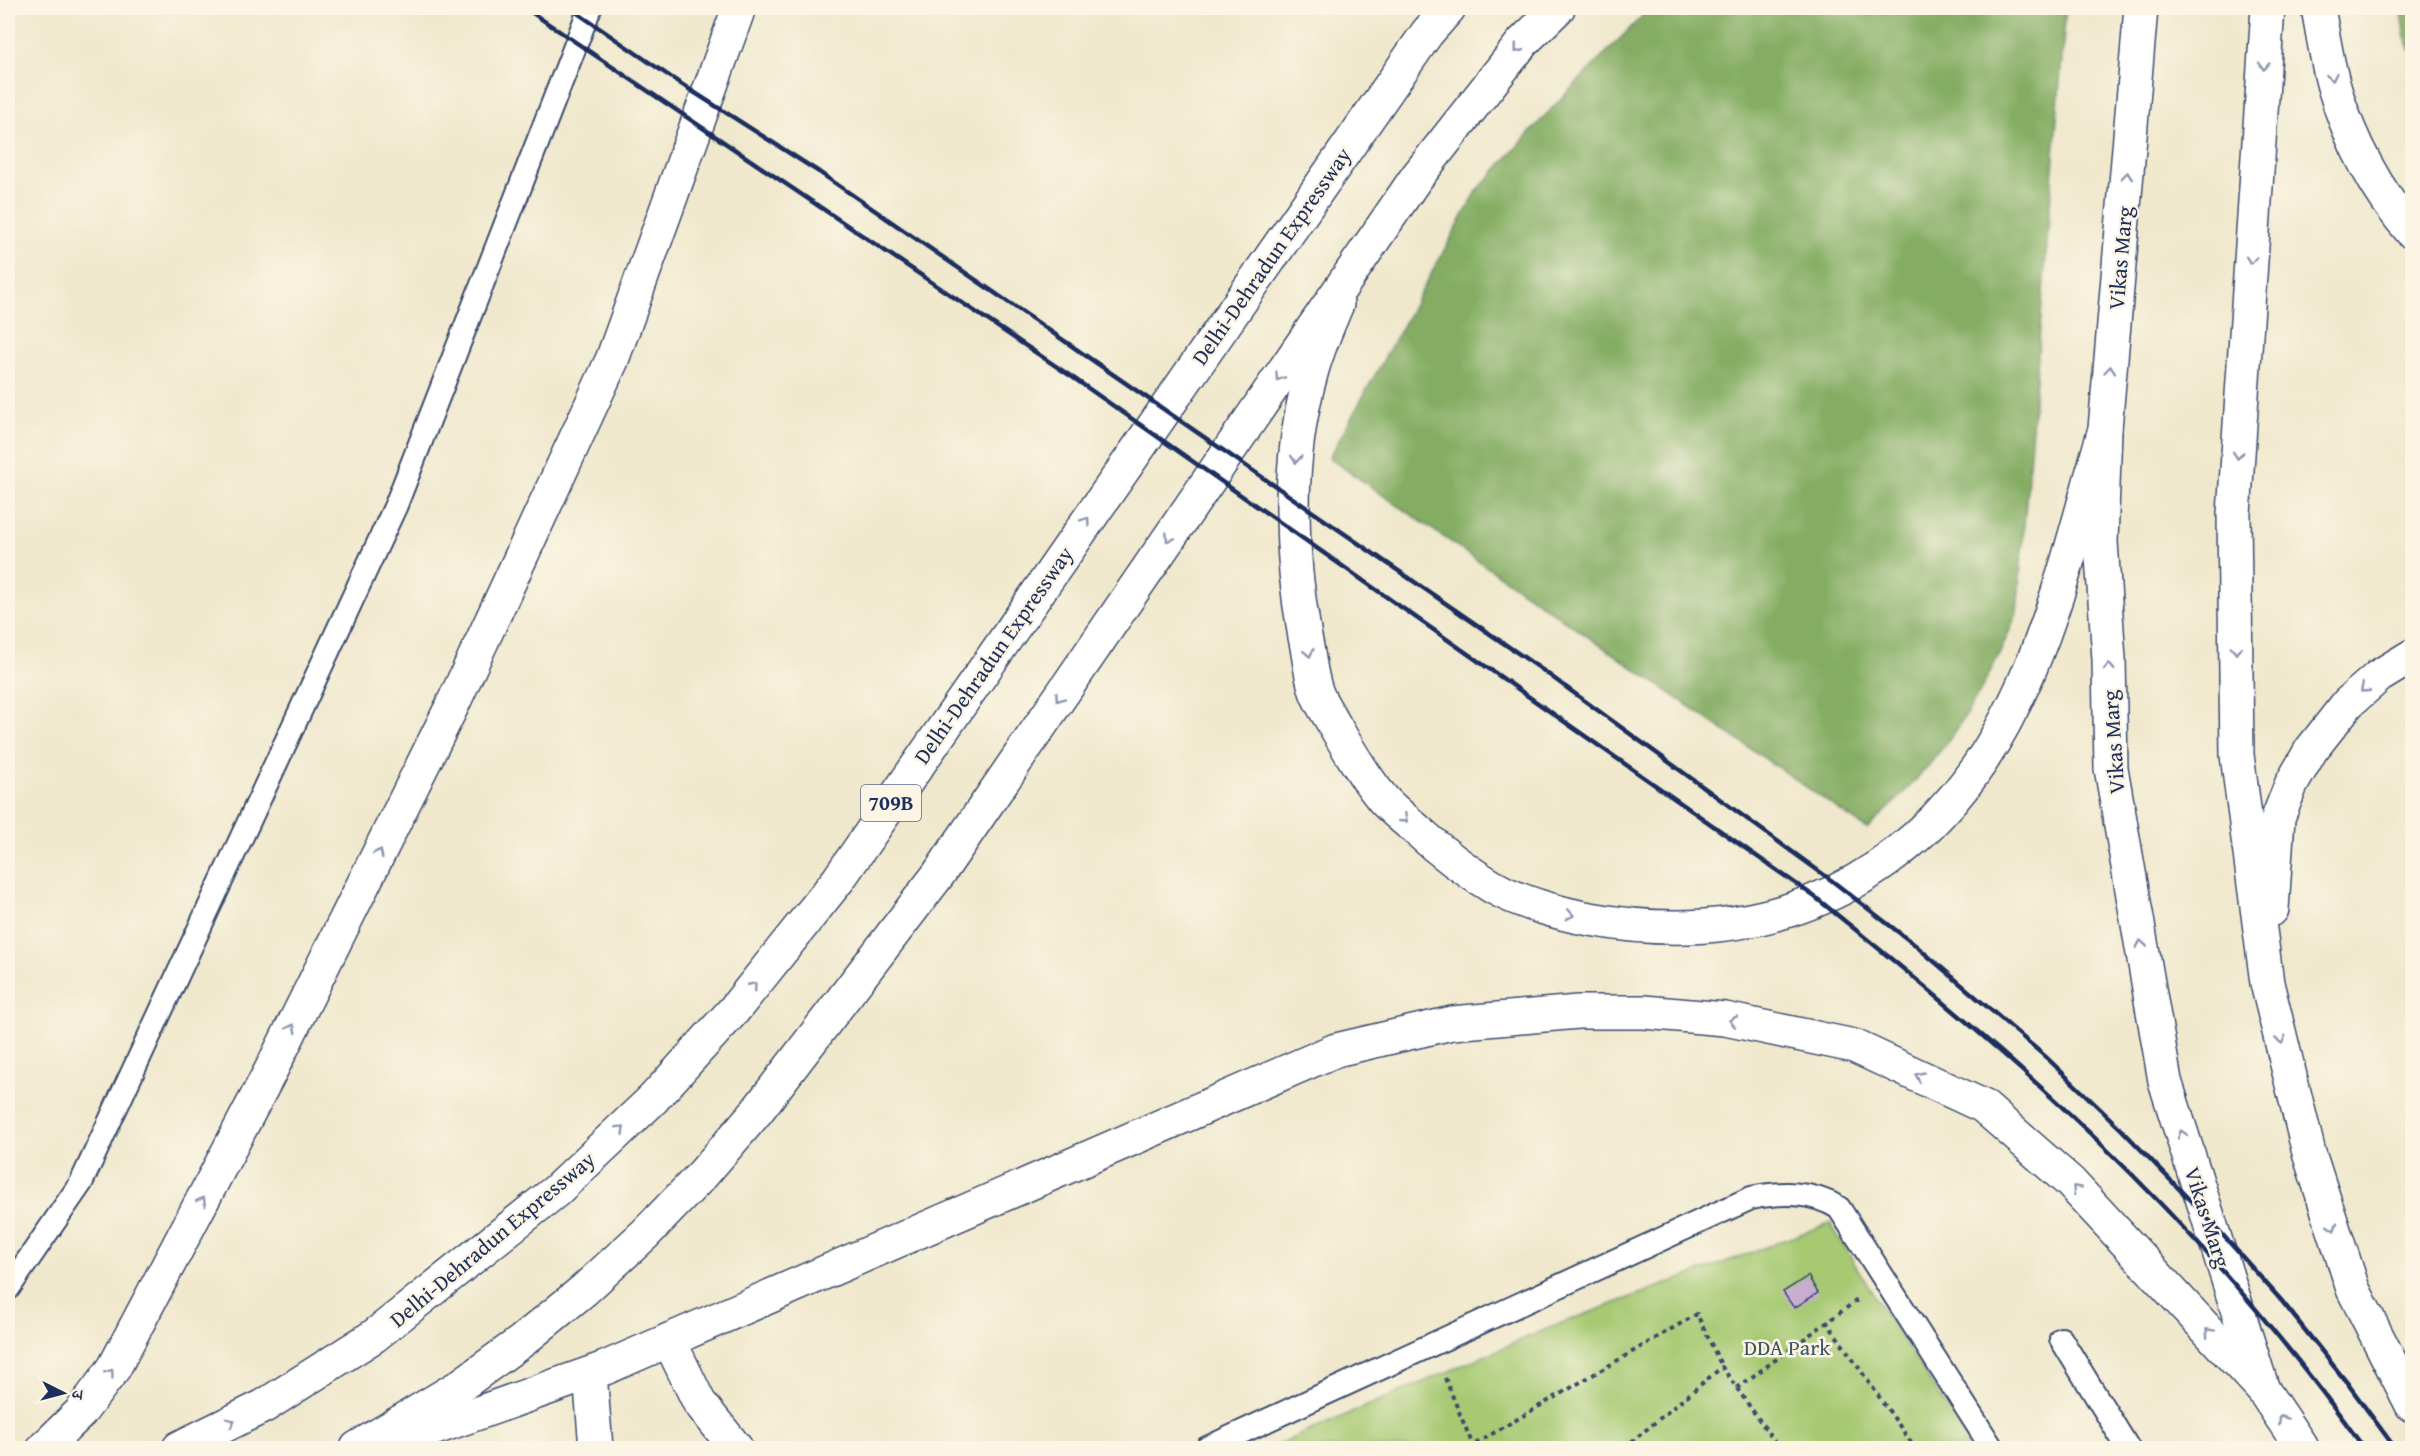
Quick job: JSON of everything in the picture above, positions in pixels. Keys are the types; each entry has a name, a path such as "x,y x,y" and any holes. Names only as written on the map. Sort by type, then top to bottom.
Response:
{"main road":[{"path":"44,1449 80,1413 114,1368 270,1072 452,706 612,360 739,8"},
{"name":"Delhi-Dehradun Expressway","path":"179,1449 264,1406 374,1336 453,1275 564,1184 653,1099 734,1010 838,880 1427,33 1449,8"},
{"path":"357,1449 457,1388 522,1341 584,1290 645,1234 703,1174 757,1112 938,875 1416,177 1523,42 1558,8"},
{"name":"Vikas Marg","path":"2141,8 2105,429 2101,542 2109,659 2111,768 2164,1081 2263,1390 2301,1449"},
{"path":"2268,8 2234,514 2237,754 2267,983 2309,1153 2353,1289 2412,1405"},
{"path":"2318,8 2335,89 2361,155 2398,215 2412,232"},
{"path":"1416,177 1336,305 1312,370 1299,432 1293,511 1295,565 1316,691 1352,757 1384,801 1437,847 1495,889 1562,914 1621,925 1691,927 1750,922 1802,908 1869,873 1914,841 1955,797 1989,750 2029,675 2105,429"},
{"path":"2267,983 2278,818 2291,785 2311,750 2348,703 2379,676 2412,656"},
{"path":"379,1449 590,1374 1336,1050 1452,1023 1578,1012 1644,1011 1725,1019 1854,1046 1983,1106 2070,1182 2263,1390"},
{"path":"669,1340 699,1402 730,1441"},
{"path":"590,1374 596,1449"}],"lane":[{"path":"8,1289 81,1183 396,505 590,8"},
{"path":"1207,1449 1750,1198 1777,1193 1825,1199 1839,1208 1992,1449"},
{"path":"2061,1339 2128,1449"},
{"path":"730,1441 757,1449"}],"path":[{"path":"1737,1388 1862,1297"},
{"path":"1445,1378 1472,1448 1697,1314 1722,1367 1779,1449"},
{"path":"1826,1321 1915,1449"},
{"path":"1624,1449 1722,1367"}],"green space":[{"path":"1650,8 2066,8 2017,613 1988,676 1956,730 1916,780 1867,829 1329,458 1477,191 1554,106"},
{"path":"2400,8 2412,8 2412,53 2405,37"},
{"name":"DDA Park","path":"1830,1223 1871,1291 1973,1448 1269,1448 1554,1326"}],"building":[{"path":"1808,1276 1818,1293 1794,1308 1783,1292"}],"railway":[{"path":"525,8 1075,379 1815,897 1994,1046 2063,1108 2169,1212 2271,1327 2364,1448"},
{"path":"570,8 678,82 819,172 1541,669 1831,880 1915,945 2047,1058 2122,1130 2213,1224 2281,1300 2348,1384 2395,1448"}]}
